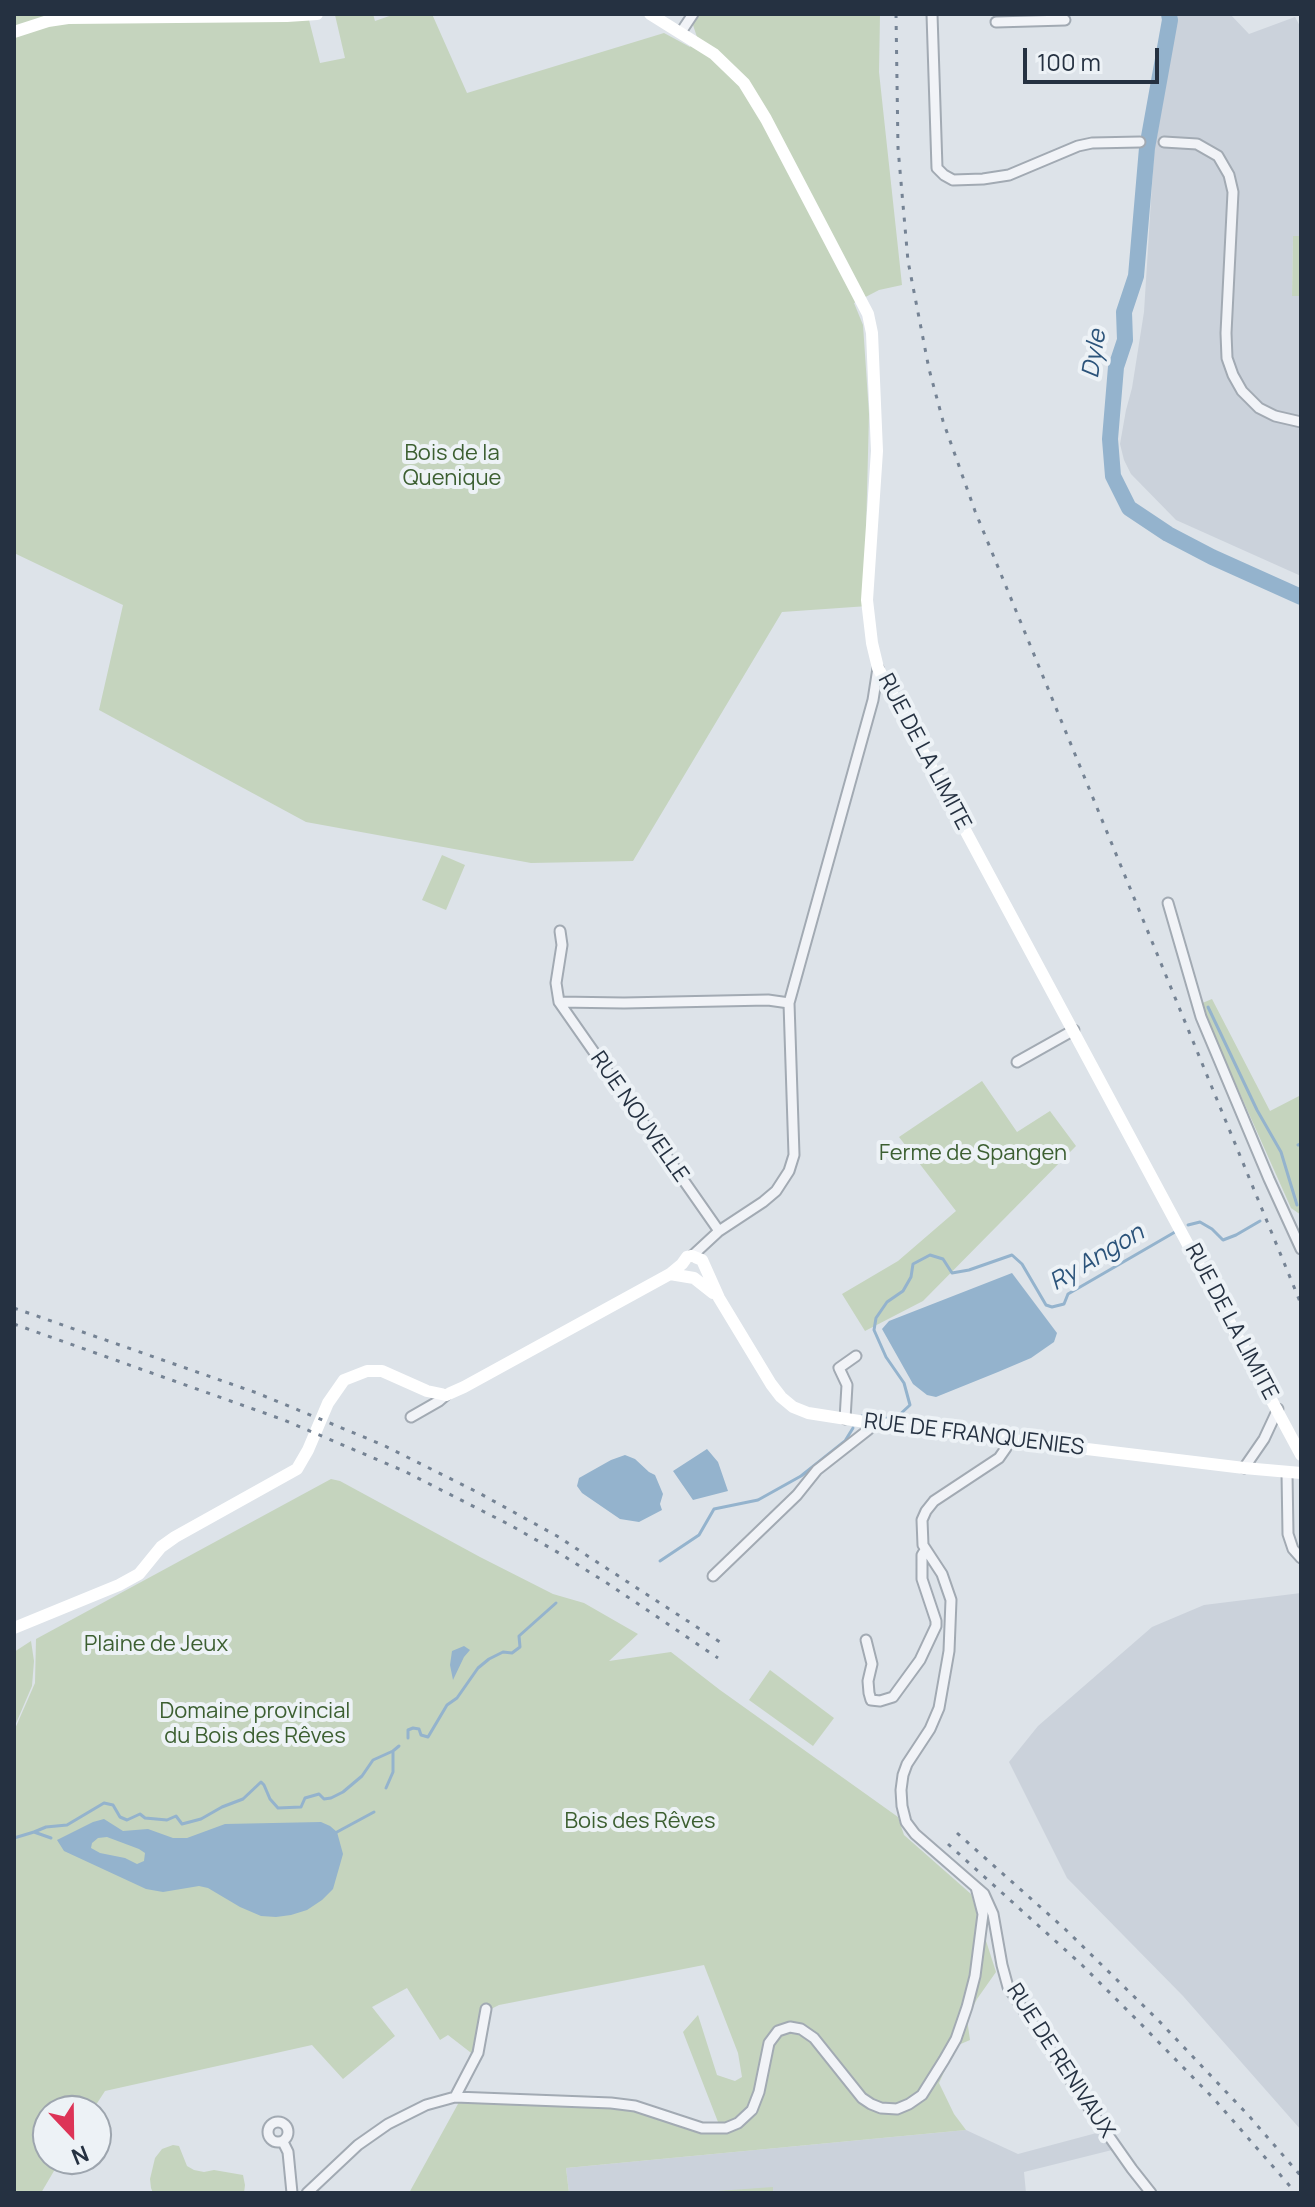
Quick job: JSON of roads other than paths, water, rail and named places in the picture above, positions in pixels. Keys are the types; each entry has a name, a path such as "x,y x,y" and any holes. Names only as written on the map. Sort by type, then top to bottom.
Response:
{"street":[{"path":"14,32 68,18 317,14"},
{"name":"RUE DE LA LIMITE","path":"650,14 714,54 744,83 868,314 872,333 877,451 867,600 878,668 1301,1455"},
{"path":"681,32 693,14"},
{"path":"932,15 937,168 953,180 1009,175 1092,143 1140,142"},
{"path":"996,22 1065,20"},
{"path":"1164,142 1197,144 1218,156 1229,175 1233,192 1227,358 1242,391 1259,408 1275,416 1301,422"},
{"path":"411,1417 670,1274 693,1267 719,1231 776,1191 789,1171 794,1155 789,1003 873,700 878,668"},
{"path":"873,700 891,693"},
{"path":"1168,903 1201,1017 1301,1249"},
{"path":"560,931 562,945 556,983 559,1002 768,1000 789,1003"},
{"name":"RUE NOUVELLE","path":"559,1002 719,1231"},
{"path":"1017,1062 1074,1030"},
{"name":"RUE DE FRANQUENIES","path":"693,1267 719,1298 771,1384 793,1407 808,1413 872,1423 1294,1473 1288,1534 1293,1549 1301,1558"},
{"path":"845,1419 847,1385 839,1368 856,1356"},
{"path":"14,1628 139,1574 161,1547 175,1537 297,1469 333,1394 344,1380 360,1372 382,1371 427,1391 446,1395"},
{"name":"RUE DE LA LIMITE","path":"1244,1468 1264,1439 1278,1409"},
{"path":"713,1576 797,1495 817,1470 868,1430 872,1423"},
{"path":"866,1640 872,1664 868,1681 871,1700 893,1697 920,1660 936,1626 922,1579 922,1555 925,1550 921,1524 929,1506 999,1458 1006,1448 1007,1439"},
{"name":"RUE DE RENIVAUX","path":"925,1550 945,1580 951,1600 949,1651 939,1708 903,1775 902,1806 906,1822 915,1834 984,1894 993,1914 1008,1987 1151,2193"},
{"path":"307,2193 358,2145 388,2124 426,2105 455,2097 611,2103 635,2106 702,2128 726,2128 738,2123 752,2110 769,2043 778,2031 790,2027 801,2029 814,2038 862,2098 871,2104 897,2109 909,2104 922,2095 937,2071 956,2039 967,2007 983,1919 976,1887"},
{"path":"455,2097 478,2053 486,2009"},
{"path":"283,2142 288,2152 292,2193"}],"water":[{"path":"1012,1273 1057,1333 1054,1342 1031,1358 936,1397 927,1395 913,1384 882,1329 889,1321"},
{"path":"707,1449 718,1462 728,1491 693,1500 673,1471"},
{"path":"625,1455 655,1475 663,1494 662,1510 639,1522 620,1519 582,1493 577,1486 579,1478"},
{"path":"464,1646 470,1650 453,1680 450,1665 452,1651"},
{"path":"104,1819 123,1831 148,1829 173,1838 187,1838 225,1824 321,1822 337,1832 343,1854 333,1889 322,1900 307,1910 291,1915 261,1916 208,1888 199,1886 163,1892 146,1889 64,1851 57,1840","holes":["107,1837 145,1853 144,1861 137,1864 91,1848 98,1838"]}],"waterway":[{"name":"Dyle","path":"1169,14 1147,148 1136,276 1124,312 1125,340 1116,367 1110,439 1113,476 1129,508 1168,534 1301,597"},
{"path":"1208,1007 1257,1110 1281,1152 1297,1205"},
{"name":"Ry Angon","path":"1188,1225 1200,1222 1223,1240 1260,1221"},
{"name":"Ry Angon","path":"862,1416 895,1419 910,1405 904,1383 886,1357 874,1330 876,1318 887,1302 903,1291 911,1277 913,1264 930,1255 943,1259 952,1273 1012,1255 1022,1264 1046,1305 1052,1307 1064,1304 1068,1294 1175,1232"},
{"name":"Ry Angon","path":"660,1561 699,1535 714,1509 758,1500 801,1476 845,1441 853,1428"},
{"name":"Ry Angon","path":"408,1738 408,1730 413,1728 428,1737 447,1705 457,1698 478,1668 489,1659 503,1652 512,1653 520,1647 519,1636 556,1603"},
{"name":"Ry Angon","path":"386,1788 393,1772 393,1751 399,1746"},
{"name":"Ry Angon","path":"34,1832 46,1827 67,1825 104,1803 113,1805 120,1817 127,1820 140,1814 145,1818 167,1820 176,1816 182,1824 201,1819 243,1799 261,1782 278,1808 301,1807 305,1798 319,1794 324,1799 331,1798 343,1792 362,1776 373,1760 393,1751"},
{"name":"Ry Angon","path":"337,1832 374,1812"},
{"name":"Ry Angon","path":"14,1838 34,1832 51,1838"}],"railway":[{"path":"896,14 898,148 908,261 929,369 943,421 975,511 1301,1304"},
{"path":"14,1308 257,1393 383,1445 557,1536 726,1646"},
{"path":"14,1324 284,1420 404,1471 559,1553 718,1658"},
{"path":"957,1833 1065,1929 1159,2021 1301,2176"},
{"path":"948,1844 1082,1965 1139,2022 1215,2100 1296,2193"}],"park label":[{"name":"Bois de la Quenique","path":"452,466"},
{"name":"Ferme de Spangen","path":"973,1154"},
{"name":"Plaine de Jeux","path":"156,1645"},
{"name":"Domaine provincial du Bois des Rêves","path":"255,1724"},
{"name":"Bois des Rêves","path":"640,1822"}]}
